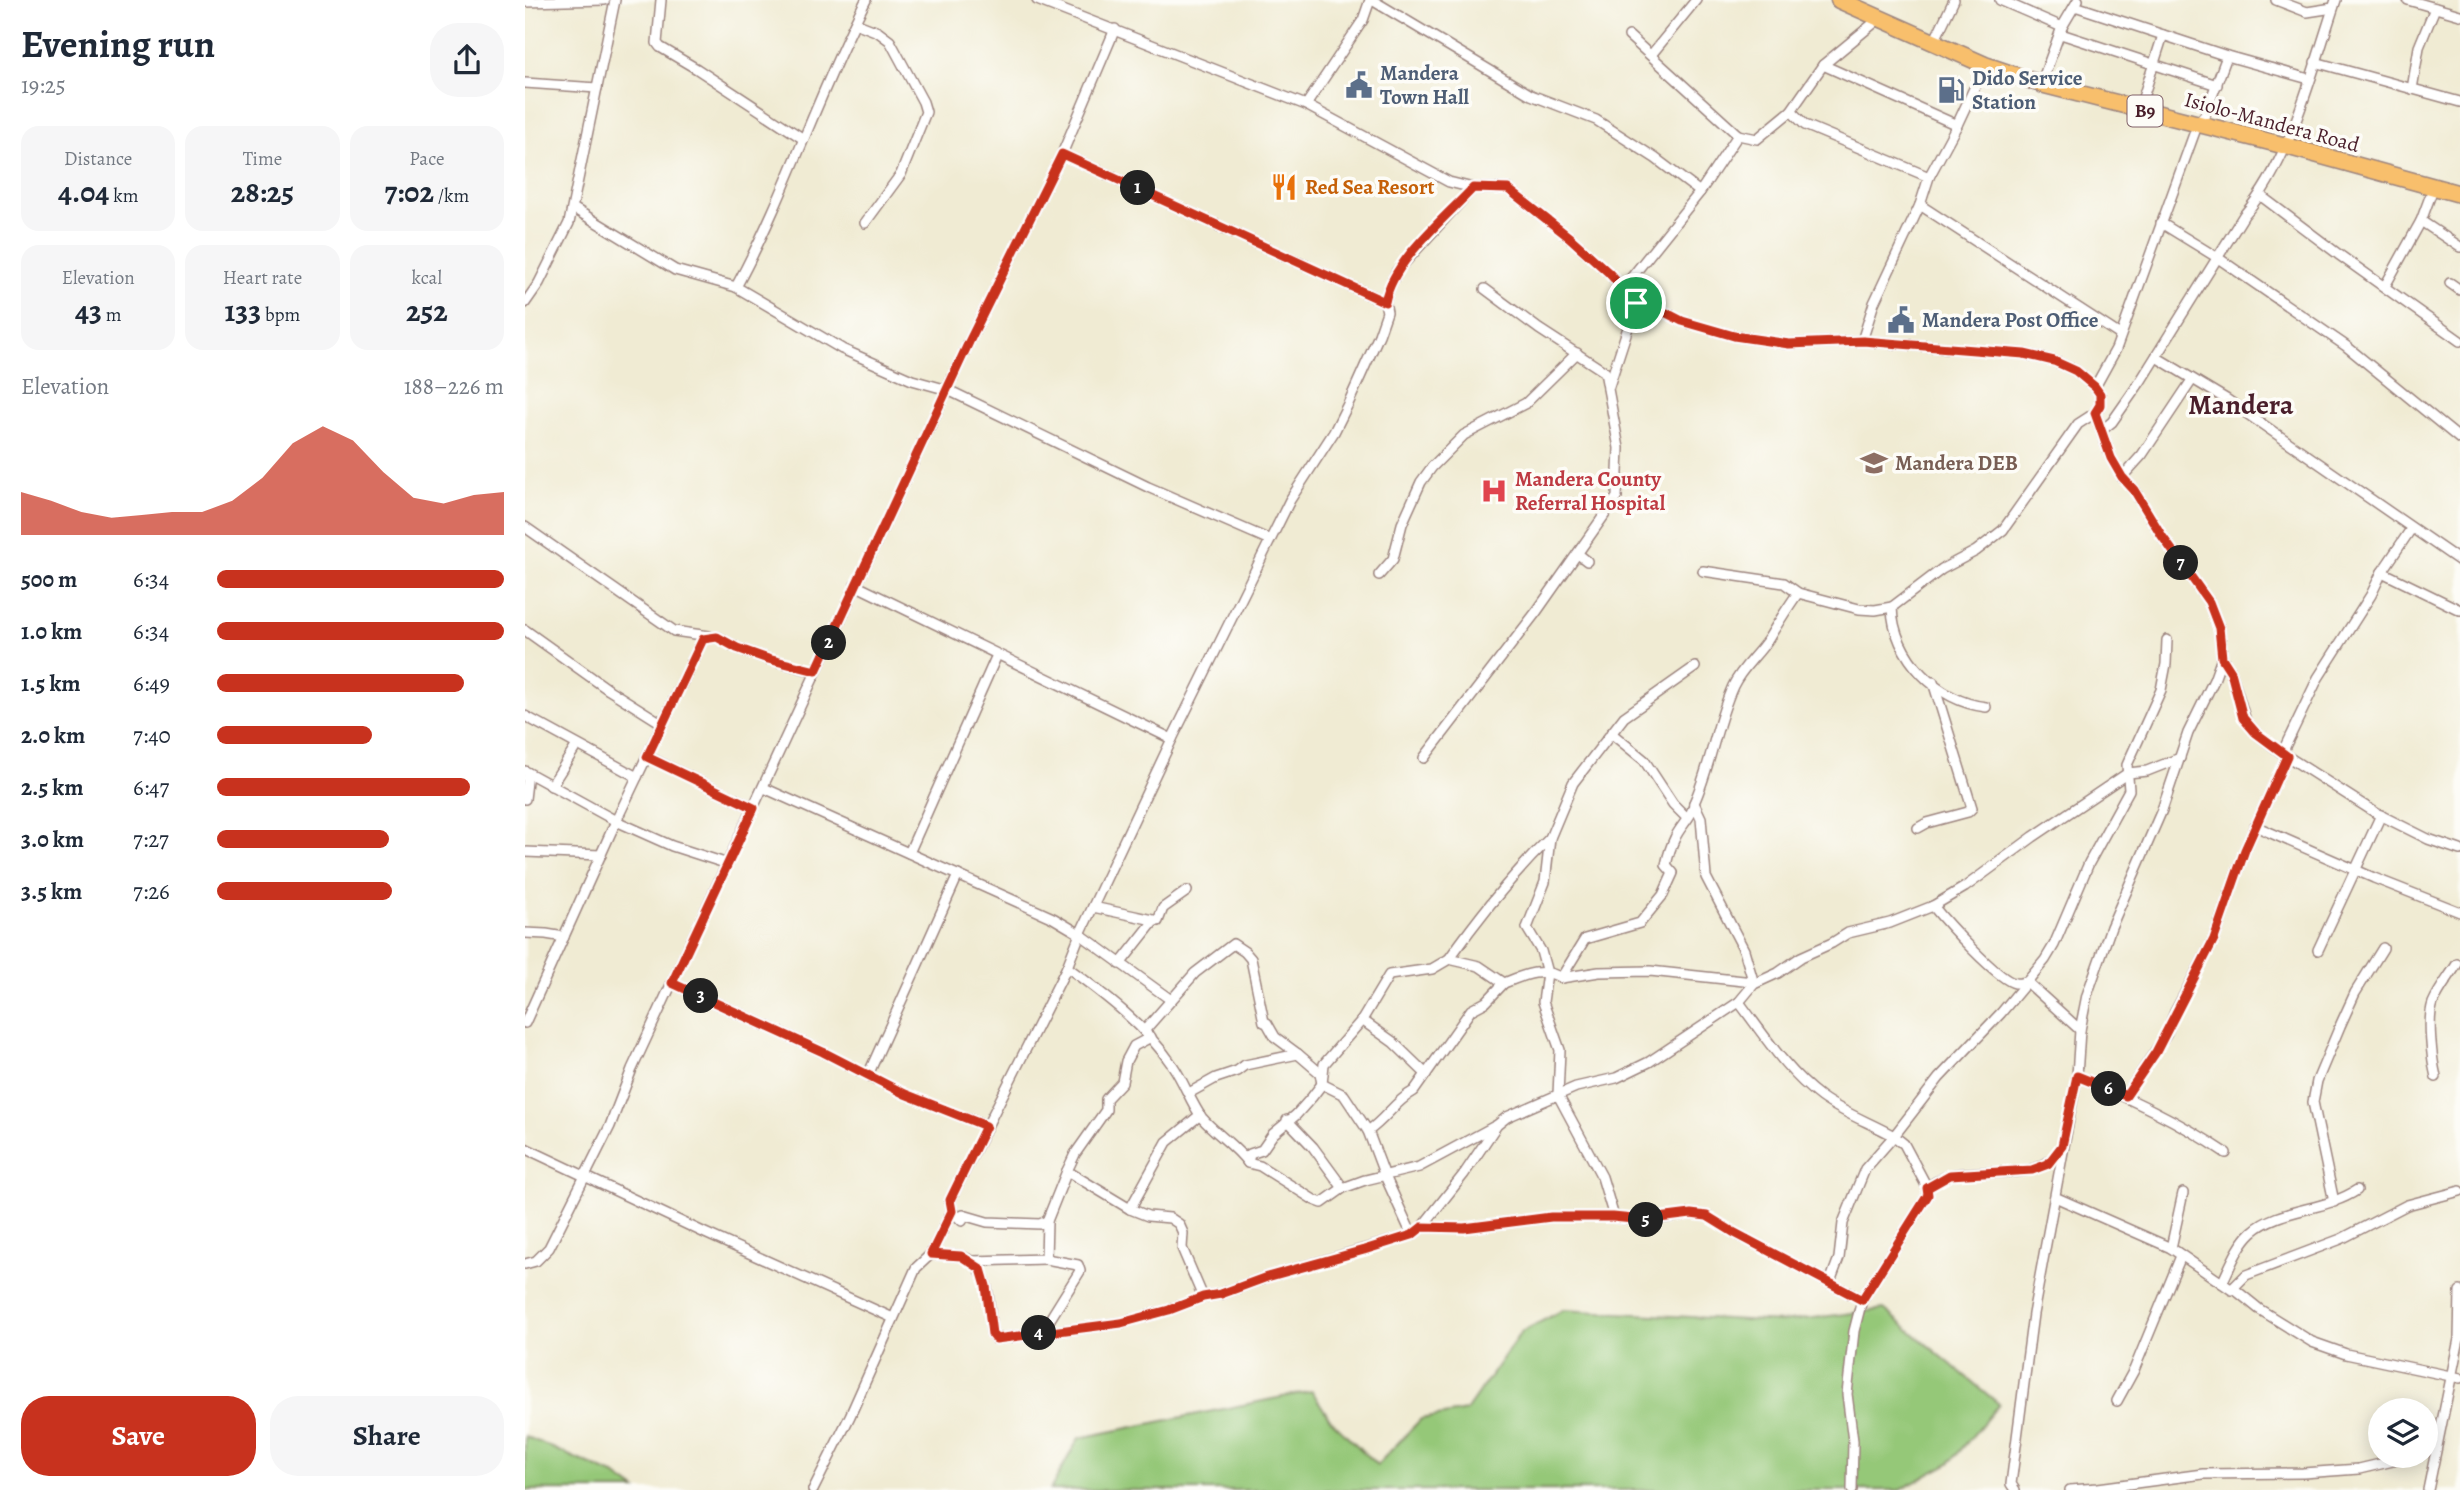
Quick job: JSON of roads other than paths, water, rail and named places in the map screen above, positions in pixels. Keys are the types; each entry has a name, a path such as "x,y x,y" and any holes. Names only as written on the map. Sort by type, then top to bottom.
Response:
{"highway":[{"name":"Isiolo-Mandera Road","path":"1839,0 1985,65 2041,84 2286,146 2460,194"}],"street":[{"path":"525,2 605,0"},
{"path":"525,303 554,255 573,208 615,0"},
{"path":"661,0 657,43 660,47 803,138"},
{"path":"736,287 755,251 866,0"},
{"path":"1037,0 1305,105 1432,175 1473,188 1500,188 1516,195 1569,237 1636,303 1653,306 1672,317 1751,339 1814,344 1863,341 2024,354 2054,361 2076,371 2100,394 2100,405 2095,413 2078,424 2003,530 1976,551 1942,569 1892,607 1875,611 1859,609 1798,593 1784,583 1703,571"},
{"path":"1305,105 1363,20 1371,0 1531,95 1596,120 1655,158 1700,192"},
{"path":"1651,55 1696,0"},
{"path":"1934,42 1954,0"},
{"path":"2000,0 2062,30 2217,85"},
{"path":"2276,0 2307,12 2334,4"},
{"path":"2408,0 2460,15"},
{"path":"2041,84 2062,30 2076,3 2227,56 2309,79"},
{"path":"2102,430 2112,422 2156,357 2244,215 2261,196 2286,146 2334,4"},
{"path":"2412,89 2419,47 2435,8"},
{"path":"1629,36 1738,135 1757,139 1790,111 1823,65 1880,18"},
{"path":"855,23 878,32 890,41 926,112 901,174 865,223"},
{"path":"525,1264 543,1256 585,1178 855,585 969,342 1062,154 1115,29"},
{"path":"2139,110 2163,35"},
{"path":"2095,387 2116,349 2198,123 2217,85 2227,56"},
{"path":"2315,62 2460,102"},
{"path":"1823,65 1957,125"},
{"path":"1863,341 1874,303 1920,205 1929,177 1985,65"},
{"path":"525,83 597,88"},
{"path":"1790,111 1805,125 1929,177"},
{"path":"1623,288 1700,192 1738,135"},
{"path":"1062,154 1385,302"},
{"path":"2385,286 2421,221 2434,186"},
{"path":"1047,1221 1040,1224 987,1222 963,1215 962,1221 952,1211 950,1200 1067,967 1172,739 1290,500 1334,432 1348,404 1379,335 1387,312 1385,302 1388,290 1397,271 1473,188"},
{"path":"2261,196 2460,341"},
{"path":"1920,205 2120,335"},
{"path":"573,208 675,270 736,287 842,349 912,380 947,390 1148,487 1270,540"},
{"path":"2421,221 2460,247"},
{"path":"2161,223 2218,258 2346,346 2460,439"},
{"path":"2450,283 2460,290"},
{"path":"1424,758 1537,611 1617,497 1619,448 1605,372 1516,313 1485,289"},
{"path":"1608,389 1636,303"},
{"path":"1379,575 1393,559 1402,524 1421,482 1447,450 1485,422 1526,403 1577,353"},
{"path":"2156,357 2226,399 2460,561"},
{"path":"2122,477 2142,455 2192,380"},
{"path":"2015,1490 2011,1484 2033,1314 2077,1076 2080,1030 2087,995 2111,928 2153,834 2188,733 2222,658 2219,628 2209,602 2162,536 2134,490 2122,477 2111,458 2095,413"},
{"path":"525,527 674,631 717,637 737,648 768,659 816,671"},
{"path":"2126,1096 2156,1052 2214,939 2255,826 2318,678 2411,529"},
{"path":"1578,554 1587,561"},
{"path":"2382,572 2460,610"},
{"path":"855,585 1172,739"},
{"path":"1562,978 1585,939 1640,923 1663,895 1673,873 1666,865 1669,854 1675,838 1694,809 1734,684 1769,638 1779,618 1798,593"},
{"path":"1892,607 1892,621 1901,646 1927,681 1969,704 1986,708"},
{"path":"525,630 609,690 663,724"},
{"path":"526,1020 616,821 703,639 717,637"},
{"path":"1830,1282 1839,1258 1843,1223 1865,1169 1939,1078 2027,982 2054,945 2089,863 2129,790 2127,765 2161,690 2167,640"},
{"path":"909,853 997,655"},
{"path":"2222,658 2231,672 2246,721 2256,733 2284,755 2381,815 2428,839 2460,850"},
{"path":"1613,1217 1602,1177 1558,1095 1560,1050 1543,1002 1547,973 1541,951 1532,932 1527,929 1545,883 1550,838 1573,783 1611,733 1635,709 1695,667"},
{"path":"1918,828 1968,812 1972,808 1933,682"},
{"path":"525,716 637,776"},
{"path":"1611,733 1644,760 1673,804 1687,818"},
{"path":"551,786 577,745"},
{"path":"647,757 754,808"},
{"path":"1368,1131 1383,1121 1400,1098 1414,1091 1471,1010 1486,1002 1504,983 1529,973 1553,973 1562,978 1633,971 1754,983 1778,973 1801,957 1848,933 1890,923 1933,906 1965,887 2032,837 2128,773 2147,771 2180,758"},
{"path":"525,799 527,772 616,821 672,846 727,864"},
{"path":"764,788 1038,911 1080,934 1171,1000"},
{"path":"1694,803 1701,818 1706,877 1744,950 1754,983"},
{"path":"2318,950 2381,815"},
{"path":"2255,826 2460,912"},
{"path":"1248,1163 1250,1154 1262,1150 1273,1134 1296,1115 1322,1084 1324,1064 1362,1020 1389,975 1431,969 1449,959 1490,901 1550,838"},
{"path":"525,852 601,855"},
{"path":"868,1075 958,875"},
{"path":"1120,964 1154,921 1158,921 1163,908 1188,891"},
{"path":"1933,906 1958,937 2006,978 2015,983 2027,982 2080,1030"},
{"path":"1093,907 1154,921"},
{"path":"525,933 564,937"},
{"path":"1046,1259 1047,1221 1067,1171 1075,1154 1106,1110 1106,1099 1119,1088 1126,1061 1134,1046 1147,1034 1171,1000 1203,965 1233,944 1251,959 1265,1022 1275,1037 1320,1073 1322,1084"},
{"path":"2335,1202 2313,1102 2318,1081 2340,1026 2355,993 2383,948"},
{"path":"1449,959 1479,966 1504,983"},
{"path":"2436,1077 2432,1008 2442,987 2459,964"},
{"path":"1067,967 1147,1034 1174,1067 1200,1115 1248,1163 1260,1166 1305,1196 1322,1203 1343,1188 1419,1167 1507,1117 1576,1087 1616,1078 1649,1062 1739,1002 1754,983"},
{"path":"672,983 823,1052 905,1094 986,1126"},
{"path":"1739,1002 1791,1071 1802,1081 1823,1098 1904,1144 1927,1188 1928,1195 1862,1300 1854,1331 1847,1394 1853,1441 1852,1490"},
{"path":"1362,1020 1393,1042 1426,1074"},
{"path":"1189,1093 1245,1065 1298,1054"},
{"path":"2077,1076 2126,1096 2194,1132 2226,1153"},
{"path":"1322,1084 1344,1095 1368,1131 1412,1235"},
{"path":"1130,1209 1167,1142 1200,1115"},
{"path":"1287,1121 1313,1147 1343,1188"},
{"path":"931,1254 961,1256 981,1269 992,1334 996,1339 1121,1323 1412,1235 1422,1227 1464,1174 1497,1125"},
{"path":"1927,1188 1950,1175 2032,1170 2048,1164 2062,1146"},
{"path":"525,1148 893,1318"},
{"path":"1067,1171 1130,1209 1148,1216 1170,1219 1179,1224 1183,1233 1182,1248 1203,1297"},
{"path":"2222,1283 2243,1242 2253,1231 2285,1215 2335,1202 2357,1190"},
{"path":"2233,1288 2246,1275 2341,1239 2407,1205 2460,1191"},
{"path":"2171,1248 2183,1194"},
{"path":"2055,1197 2171,1248 2312,1342 2346,1354 2456,1378"},
{"path":"813,1490 850,1416 916,1268 931,1254 952,1211"},
{"path":"1422,1227 1464,1228 1551,1217 1643,1220 1691,1214 1707,1216 1862,1300"},
{"path":"2117,1401 2134,1370 2181,1256"},
{"path":"972,1261 1046,1259 1078,1265 1080,1271 1042,1332"},
{"path":"2438,1429 2456,1378 2460,1291"},
{"path":"2070,1490 2203,1474 2303,1473 2368,1467"},
{"path":"2428,1490 2429,1468"}],"place":[{"name":"Mandera Town Hall","path":"1359,85"},
{"name":"Dido Service Station","path":"1951,90"},
{"name":"Red Sea Resort","path":"1284,187"},
{"name":"Mandera Post Office","path":"1901,320"},
{"name":"Mandera DEB","path":"1874,463"},
{"name":"Mandera County Referral Hospital","path":"1494,491"}],"district":[{"name":"Mandera","path":"2241,405"}]}
